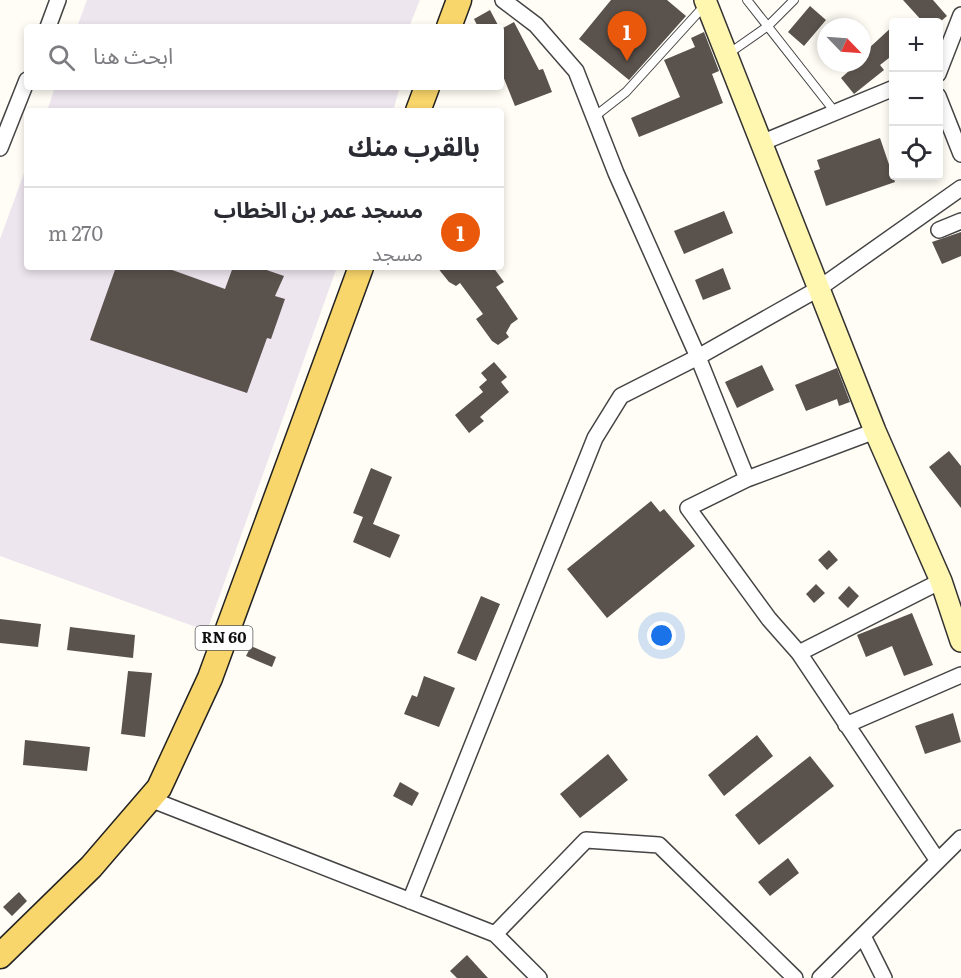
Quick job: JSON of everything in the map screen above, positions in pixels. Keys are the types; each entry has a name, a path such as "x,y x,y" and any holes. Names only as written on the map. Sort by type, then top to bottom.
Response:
{"main road":[{"path":"450,24 459,0"},
{"path":"705,2 874,431 940,581 961,641"},
{"path":"419,108 426,90"},
{"name":"RN 60","path":"0,956 91,867 159,788 210,678 360,270"}],"street":[{"path":"49,24 58,0"},
{"path":"503,0 536,25 576,71 698,357 747,479"},
{"path":"943,61 961,15"},
{"path":"0,148 24,88"},
{"path":"761,143 889,90"},
{"path":"943,107 961,154"},
{"path":"410,901 595,438 621,396 698,357 818,289 961,188"},
{"path":"939,230 961,221"},
{"path":"874,431 747,479 688,508 769,619 799,653 938,861"},
{"path":"799,653 940,581"},
{"path":"846,725 961,675"},
{"path":"150,799 495,934 539,978"},
{"path":"820,978 961,838"},
{"path":"495,934 586,840 659,845 795,978"},
{"path":"863,936 884,978"}],"lane":[{"path":"747,0 835,112"},
{"path":"726,55 768,26 794,0"},
{"path":"594,117 626,92 705,2"}],"shaded area":[{"path":"87,0 420,0 410,24 78,24"},
{"path":"54,90 399,90 394,108 48,108"},
{"path":"24,173 24,270 336,270 207,631 0,556 0,239"}],"building":[{"path":"611,0 667,0 686,16 629,80 579,39"},
{"path":"903,0 933,0 947,16 943,19 919,18"},
{"path":"810,6 824,18 817,18 817,31 804,46 788,32"},
{"path":"490,10 497,24 476,24 474,19"},
{"path":"514,22 539,70 543,69 552,92 515,106 504,78 504,27"},
{"path":"889,30 889,58 880,65 884,70 854,94 841,78 848,72 871,72 871,46"},
{"path":"704,32 719,71 712,74 723,103 639,137 631,118 680,97 664,60 695,47 691,38"},
{"path":"880,138 889,164 889,180 895,182 826,206 814,171 820,169 817,160"},
{"path":"724,211 733,233 684,254 674,231"},
{"path":"961,232 961,256 942,264 932,242"},
{"path":"723,268 731,289 703,300 695,280"},
{"path":"115,270 172,270 225,289 232,270 267,270 284,276 275,296 285,299 271,339 267,338 247,393 90,340"},
{"path":"439,270 495,270 504,282 496,287 518,319 511,324 506,333 509,337 498,345 492,341 476,319 483,314 460,283 456,286 449,282"},
{"path":"494,362 507,377 501,382 509,392 480,417 484,421 469,433 455,415 483,392 479,387 487,380 481,373"},
{"path":"762,365 774,390 737,408 725,382"},
{"path":"837,368 850,402 839,406 837,399 806,411 795,385"},
{"path":"949,451 961,466 961,508 929,467"},
{"path":"371,468 392,477 373,524 400,535 390,558 353,542 363,517 353,513"},
{"path":"651,501 660,512 664,509 695,546 607,618 567,569"},
{"path":"829,550 838,560 827,570 818,560"},
{"path":"816,584 825,593 814,603 806,594"},
{"path":"849,586 859,596 848,608 838,598"},
{"path":"481,596 500,604 476,661 457,653"},
{"path":"912,613 933,665 904,676 892,646 866,657 857,635"},
{"path":"0,619 41,624 38,647 0,643"},
{"path":"70,627 135,635 133,658 67,650"},
{"path":"251,646 276,657 272,667 246,656"},
{"path":"128,671 152,673 145,737 121,734"},
{"path":"424,676 455,688 439,727 404,714 412,695 417,697"},
{"path":"953,713 961,742 925,754 915,726"},
{"path":"757,735 773,756 724,796 708,775"},
{"path":"25,740 90,747 87,771 23,765"},
{"path":"608,754 628,780 580,818 560,794"},
{"path":"810,756 834,786 759,845 735,815"},
{"path":"400,782 419,793 412,806 393,796"},
{"path":"788,858 799,873 770,896 758,882"},
{"path":"19,892 27,901 12,916 3,907"},
{"path":"467,955 488,978 457,978 450,971"}],"place":[{"name":"مسجد عمر بن الخطاب","path":"627,61"}]}
